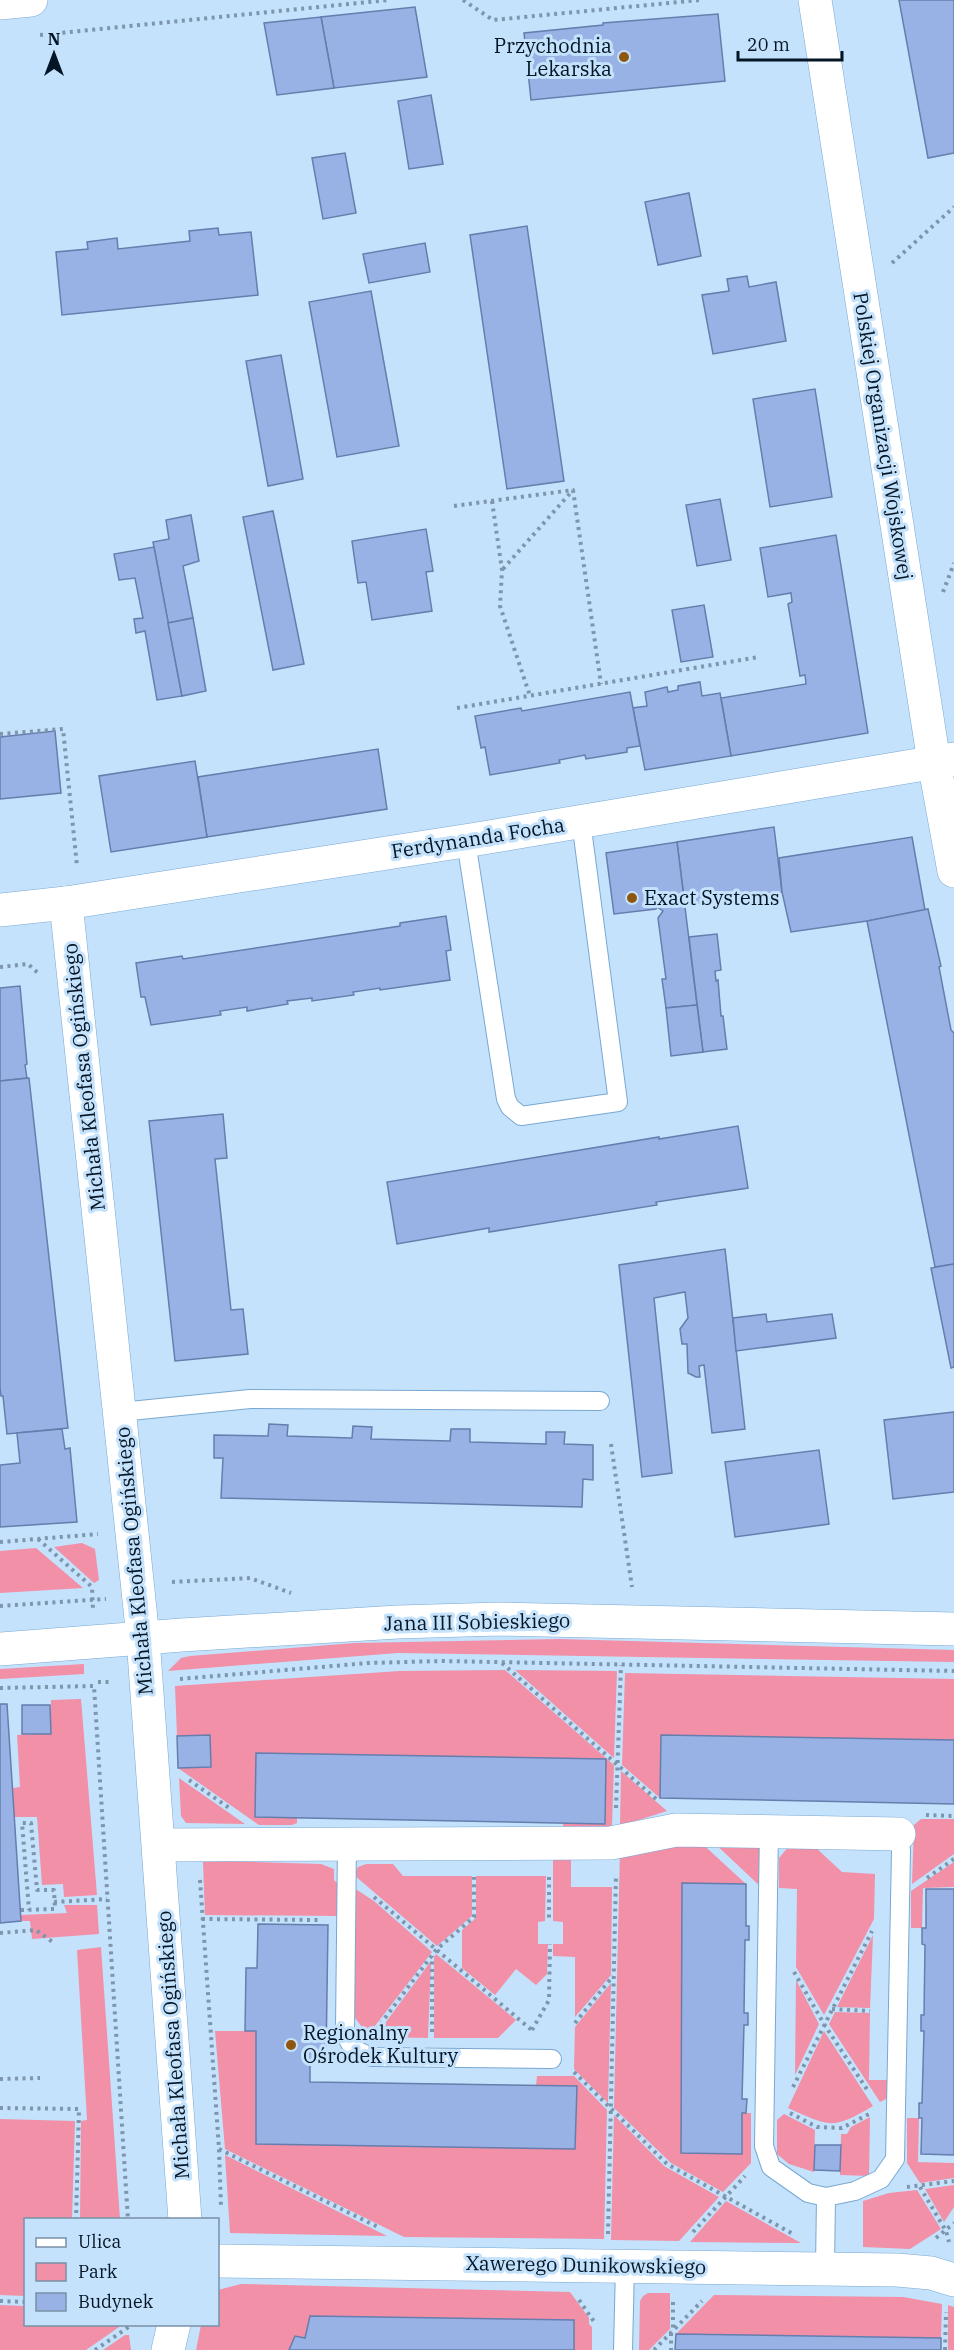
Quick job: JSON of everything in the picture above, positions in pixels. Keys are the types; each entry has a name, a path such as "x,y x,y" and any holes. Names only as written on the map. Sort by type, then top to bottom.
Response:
{"street":[{"path":"0,3 31,0"},
{"name":"Polskiej Organizacji Wojskowej","path":"815,0 944,760 954,871"},
{"name":"Ferdynanda Focha","path":"0,909 66,903 466,841 944,760"},
{"name":"Michała Kleofasa Ogińskiego","path":"66,903 143,1638 185,2218"},
{"name":"Jana III Sobieskiego","path":"0,1649 387,1623 500,1619 954,1629"},
{"path":"159,1845 198,1844 347,1858 617,1842 676,1830 899,1834"},
{"name":"Xawerego Dunikowskiego","path":"219,2261 625,2266 825,2260 920,2272 950,2295"},
{"path":"168,2350 174,2326"}],"lane":[{"path":"466,841 506,1099 510,1107 521,1116 618,1102 581,821"},
{"path":"120,1412 250,1399 600,1401"},
{"path":"769,1831 764,2146 771,2167 808,2193 826,2197 864,2187 881,2179 889,2171 895,2159 901,1851 899,1834"},
{"path":"347,1858 345,2029 348,2043 359,2052 372,2057 431,2058 557,2066"},
{"path":"825,2260 826,2197"},
{"path":"623,2350 625,2266"}],"path":[{"path":"34,35 389,0"},
{"path":"463,0 493,20 700,0"},
{"path":"888,267 954,207"},
{"path":"454,507 573,490"},
{"path":"502,570 573,490"},
{"path":"573,490 601,684"},
{"path":"492,501 502,570 500,606 530,696"},
{"path":"457,708 759,657"},
{"path":"0,734 63,729 77,867"},
{"path":"611,1444 633,1591"},
{"path":"0,1542 99,1534"},
{"path":"38,1539 92,1587 93,1599"},
{"path":"170,1570 171,1582 250,1578 294,1594"},
{"path":"0,1606 106,1599"},
{"path":"502,1662 664,1806"},
{"path":"180,1679 368,1663 502,1662 954,1671"},
{"path":"616,1809 621,1665"},
{"path":"0,1688 94,1686 128,2218"},
{"path":"183,1776 241,1816"},
{"path":"21,1911 55,1909 54,1890 37,1890 31,1823 22,1823 29,1910"},
{"path":"608,2235 617,1842"},
{"path":"198,1844 221,2208"},
{"path":"549,1845 549,1922"},
{"path":"347,1858 436,1950 538,2036"},
{"path":"918,1884 954,1859"},
{"path":"359,2052 436,1950 474,1917 474,1876"},
{"path":"54,1902 108,1899"},
{"path":"202,1919 346,1920"},
{"path":"768,1927 824,2024 880,2109"},
{"path":"793,2088 874,1927"},
{"path":"0,1933 36,1930 54,1943"},
{"path":"532,2030 549,2000 550,1944"},
{"path":"431,2058 432,1955"},
{"path":"575,2023 614,1975"},
{"path":"832,2009 870,2010"},
{"path":"557,2066 574,2072 667,2164 825,2260"},
{"path":"0,2079 40,2078"},
{"path":"782,2109 817,2127 842,2128 896,2100"},
{"path":"0,2108 79,2109 76,2218"},
{"path":"219,2149 389,2232"},
{"path":"686,2240 748,2172"},
{"path":"920,2187 946,2231"},
{"path":"945,2350 950,2295"},
{"path":"577,2296 599,2329"},
{"path":"654,2350 705,2298"},
{"path":"671,2350 672,2300"},
{"path":"0,2301 24,2302"},
{"path":"95,2350 131,2326"}],"green space":[{"path":"82,1543 95,1549 99,1580 94,1583 54,1547"},
{"path":"36,1548 83,1588 0,1593 0,1551"},
{"path":"559,1639 954,1650 954,1662 398,1653 168,1671 181,1658 190,1656 354,1643"},
{"path":"84,1664 84,1674 0,1679 0,1669"},
{"path":"505,1670 614,1765 612,1825 604,1830 563,1828 563,1823 605,1824 606,1759 256,1753 255,1817 297,1818 297,1823 292,1825 259,1825 178,1768 211,1767 210,1735 177,1736 175,1686 400,1671"},
{"path":"515,1670 617,1671 614,1758"},
{"path":"625,1673 954,1679 954,1740 662,1735 660,1798 622,1765"},
{"path":"81,1699 97,1895 64,1897 63,1884 42,1885 37,1817 14,1817 13,1788 20,1787 17,1735 51,1733 51,1700"},
{"path":"621,1771 667,1811 620,1826"},
{"path":"179,1778 245,1824 186,1823 181,1816"},
{"path":"921,1819 954,1819 954,1854 912,1884 914,1825"},
{"path":"697,1839 746,1884 682,1884 681,2153 742,2154 742,2113 751,2113 751,2163 723,2192 671,2163 614,2108 620,1849"},
{"path":"711,1840 758,1846 763,1856 762,1888"},
{"path":"789,1846 814,1846 842,1872 875,1874 874,1919 824,2015 796,1967 797,1889 779,1888 779,1858"},
{"path":"553,1855 571,1855 571,1887 612,1887 611,1975 575,2017 575,1957 553,1956 553,1944 563,1944 563,1922 553,1921"},
{"path":"203,1862 321,1864 334,1869 334,1880 339,1885 338,1916 205,1915"},
{"path":"954,1862 954,1887 923,1888 922,1928 911,1928 911,1891"},
{"path":"366,1864 393,1864 403,1876 472,1876 472,1916 437,1946 354,1875 358,1867"},
{"path":"476,1876 546,1876 545,1921 538,1922 538,1944 548,1944 547,1974 536,1985 516,1969 495,1995 462,1968 462,1930 476,1918"},
{"path":"354,1888 374,1901 432,1952 368,2035 352,2014"},
{"path":"64,1905 97,1905 99,1934 32,1939 30,1921 21,1921 21,1915 67,1913"},
{"path":"873,1935 870,2008 837,2007"},
{"path":"101,1947 120,2218 80,2218 81,2121 87,2120 77,1950"},
{"path":"436,1954 516,2020 498,2038 434,2038 434,1957"},
{"path":"431,1961 428,2038 375,2037"},
{"path":"796,1980 819,2024 795,2075"},
{"path":"611,1983 608,2103 574,2069 575,2027"},
{"path":"835,2012 870,2013 869,2080 888,2080 888,2098 880,2102 829,2024"},
{"path":"215,2031 256,2031 256,2144 575,2149 576,2086 536,2086 537,2076 574,2076 607,2110 604,2239 404,2237 225,2149"},
{"path":"824,2031 873,2106 848,2119 831,2123 814,2119 788,2108"},
{"path":"784,2114 815,2130 814,2172 789,2164 777,2154 777,2120"},
{"path":"614,2115 664,2166 719,2197 679,2241 611,2240"},
{"path":"870,2117 869,2176 840,2175 841,2134 847,2134 851,2127"},
{"path":"907,2118 919,2118 918,2162 954,2163 954,2178 920,2183 907,2163"},
{"path":"0,2119 75,2121 72,2218 24,2218 24,2296 0,2295"},
{"path":"225,2155 387,2236 230,2233"},
{"path":"954,2185 954,2207 944,2222 925,2189"},
{"path":"917,2190 941,2229 910,2249 863,2247 863,2201 889,2193"},
{"path":"726,2201 801,2243 690,2242"},
{"path":"241,2284 570,2292 589,2318 589,2324 592,2327 592,2350 574,2350 574,2320 310,2316 305,2338 295,2336 289,2350 196,2350 201,2326 219,2326 219,2290"},
{"path":"648,2293 670,2293 670,2329 649,2350 639,2350 640,2301"},
{"path":"714,2295 903,2297 942,2304 941,2338 676,2334"},
{"path":"0,2305 24,2306 24,2326 121,2326 86,2350 0,2350"},
{"path":"948,2305 954,2307 954,2350 948,2350"},
{"path":"125,2335 129,2335 131,2350 103,2350"}],"building":[{"path":"899,0 954,0 954,153 928,158"},
{"path":"415,7 427,77 334,88 321,17"},
{"name":"Przychodnia Lekarska","path":"718,14 725,81 531,100 524,33 603,25 603,23"},
{"path":"321,17 334,88 277,95 264,23"},
{"path":"431,95 443,164 409,169 398,101"},
{"path":"345,153 356,213 323,219 312,158"},
{"path":"689,193 701,256 658,265 645,202"},
{"path":"527,226 564,481 507,489 470,235"},
{"path":"218,228 219,235 251,232 258,295 62,315 56,252 88,249 87,242 117,238 118,249 190,241 189,231"},
{"path":"425,243 430,272 369,283 363,254"},
{"path":"747,276 749,287 776,282 786,341 713,354 702,295 729,291 727,279"},
{"path":"371,291 399,446 337,457 309,302"},
{"path":"281,355 303,479 268,486 246,361"},
{"path":"815,389 832,497 770,507 753,399"},
{"path":"720,499 731,560 697,566 686,505"},
{"path":"273,511 304,664 273,670 243,517"},
{"path":"191,515 199,561 183,566 193,618 168,623 153,542 169,539 166,520"},
{"path":"426,529 433,571 426,572 432,611 372,620 366,582 358,583 352,541"},
{"path":"836,535 868,733 731,756 721,698 806,684 805,675 800,676 788,604 792,602 791,593 768,597 760,548"},
{"path":"154,547 182,696 157,700 145,631 136,633 134,619 143,618 135,578 119,580 114,554"},
{"path":"704,605 713,657 681,662 672,610"},
{"path":"193,618 206,691 182,696 168,623"},
{"path":"700,682 702,696 720,693 731,756 645,770 633,708 647,706 645,692 667,687 668,692 678,690 678,686"},
{"path":"630,692 640,746 627,748 627,752 586,759 585,755 559,760 560,763 490,775 485,747 481,748 475,716 521,708 522,711"},
{"path":"55,731 61,793 0,799 0,737"},
{"path":"378,749 387,809 207,837 198,777"},
{"path":"195,761 207,837 111,852 99,776"},
{"path":"774,827 782,892 685,905 677,842"},
{"path":"912,837 925,910 791,932 782,892 779,858"},
{"path":"677,842 697,1005 666,1008 662,979 666,979 658,918 663,911 657,907 656,909 614,914 606,853"},
{"path":"928,909 941,966 939,967 951,1030 954,1033 954,1264 935,1267 867,921"},
{"path":"446,916 451,950 446,951 450,980 353,992 354,995 312,1001 312,998 287,1001 288,1004 247,1011 247,1007 220,1011 221,1015 151,1025 145,997 141,997 136,963 182,956 183,959 400,926 400,923"},
{"path":"717,934 721,970 715,971 727,1049 703,1052 689,937"},
{"path":"20,986 27,1078 0,1081 0,988"},
{"path":"697,1005 703,1052 671,1056 666,1008"},
{"path":"29,1078 68,1428 7,1434 0,1387 0,1081"},
{"path":"223,1114 227,1158 215,1159 231,1310 243,1309 248,1354 175,1361 149,1121"},
{"path":"738,1126 748,1188 489,1232 489,1228 397,1244 387,1182"},
{"path":"725,1249 745,1429 712,1433 704,1365 699,1366 700,1377 688,1373 687,1344 682,1344 680,1329 688,1318 685,1292 654,1298 672,1473 642,1477 619,1265"},
{"path":"954,1264 954,1367 951,1368 931,1268"},
{"path":"766,1314 767,1322 832,1314 836,1338 736,1351 733,1318"},
{"path":"954,1412 954,1492 893,1499 884,1420"},
{"path":"269,1424 288,1425 287,1436 352,1438 353,1426 372,1427 371,1439 450,1441 451,1429 470,1429 470,1442 546,1444 546,1432 565,1432 564,1444 593,1445 593,1480 583,1479 582,1507 221,1498 223,1458 214,1458 214,1435 268,1436"},
{"path":"62,1429 65,1449 70,1448 77,1522 0,1527 0,1465 20,1463 17,1433"},
{"path":"819,1450 829,1524 735,1537 725,1462"},
{"path":"0,1704 7,1704 21,1921 0,1923"},
{"path":"22,1705 50,1705 51,1734 22,1734"},
{"path":"210,1735 211,1767 178,1768 177,1736"},
{"path":"661,1735 954,1740 954,1804 660,1798"},
{"path":"256,1753 606,1759 605,1824 255,1817"},
{"path":"682,1883 746,1884 746,1926 749,1926 749,1940 745,1940 744,2013 748,2013 748,2025 744,2025 742,2099 747,2099 746,2113 742,2113 742,2154 681,2153"},
{"path":"926,1889 954,1889 954,2155 921,2154 922,2118 919,2118 919,2103 922,2103 924,2031 921,2031 921,2015 924,2015 925,1945 922,1944 922,1928 926,1928"},
{"name":"Regionalny Ośrodek Kultury","path":"258,1924 328,1925 326,2060 310,2060 310,2082 577,2086 575,2149 256,2144 256,2031 245,2031 246,1968 257,1968"},
{"path":"815,2145 841,2145 840,2171 814,2170"},
{"path":"310,2316 574,2320 574,2350 289,2350 295,2336 305,2338"},
{"path":"676,2334 941,2338 941,2350 675,2350"}],"place":[{"name":"Przychodnia Lekarska","path":"624,57"},
{"name":"Exact Systems","path":"632,898"},
{"name":"Regionalny Ośrodek Kultury","path":"291,2045"}]}
